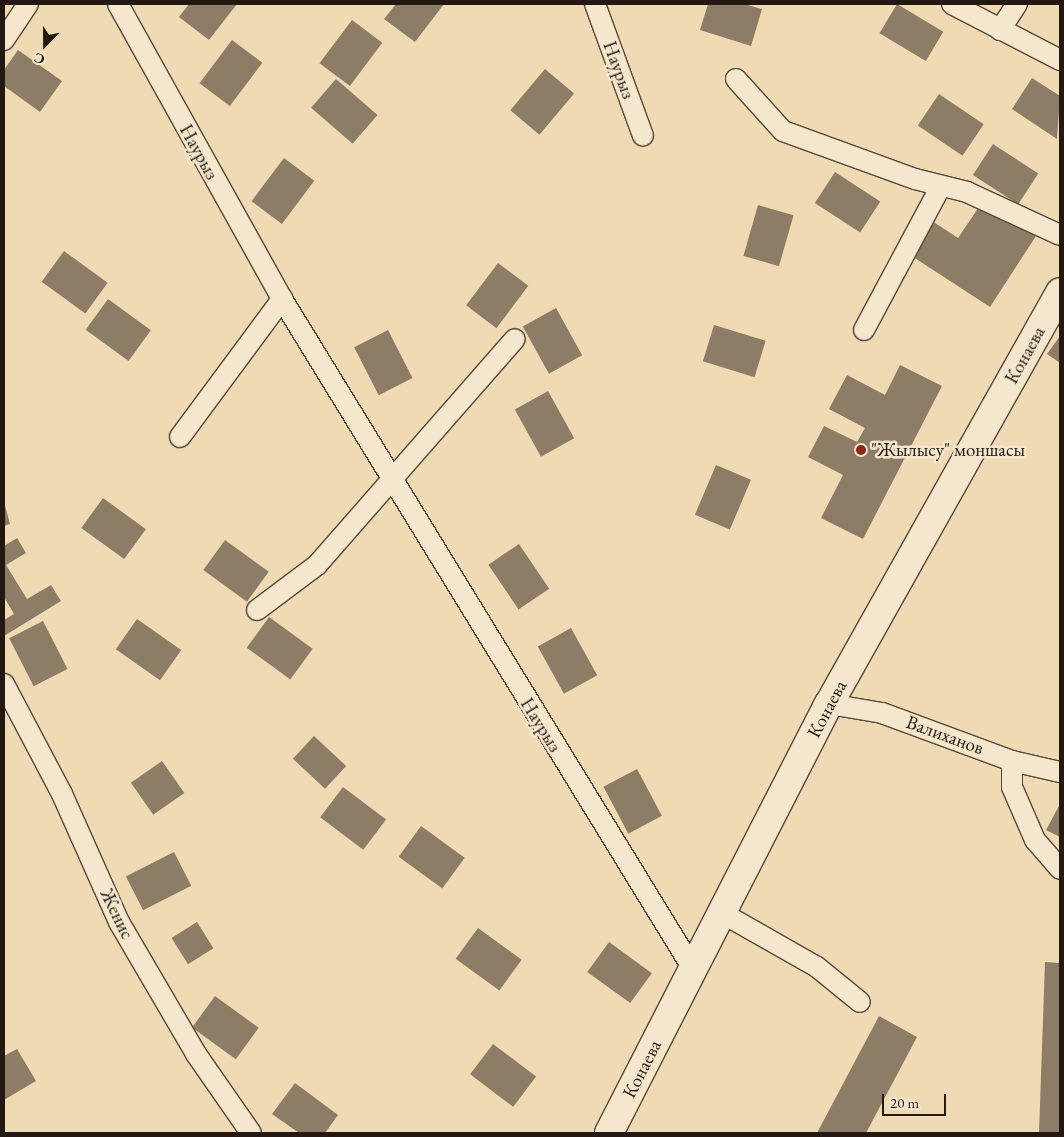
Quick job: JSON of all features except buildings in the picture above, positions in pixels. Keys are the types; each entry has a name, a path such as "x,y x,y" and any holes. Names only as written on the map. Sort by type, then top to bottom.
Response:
{"main road":[{"name":"Конаева","path":"609,1133 828,704 1060,292"}],"street":[{"path":"4,40 28,4"},
{"name":"Наурыз","path":"118,4 282,299 693,969"},
{"name":"Наурыз","path":"594,4 642,136"},
{"path":"952,4 1060,60"},
{"path":"1000,30 1017,4"},
{"path":"736,79 783,131 941,186 967,192 1060,235"},
{"path":"864,330 941,186"},
{"path":"180,437 282,299"},
{"path":"257,610 317,565 514,339"},
{"name":"Женис","path":"4,684 62,794 119,922 196,1054 251,1133"},
{"name":"Валиханов","path":"828,704 882,713 1012,761 1060,772"},
{"path":"1012,761 1012,787 1035,840 1060,869"},
{"path":"722,913 817,967 860,1002"}],"place":[{"name":"\"Жылысу\" моншасы","path":"861,450"}]}
